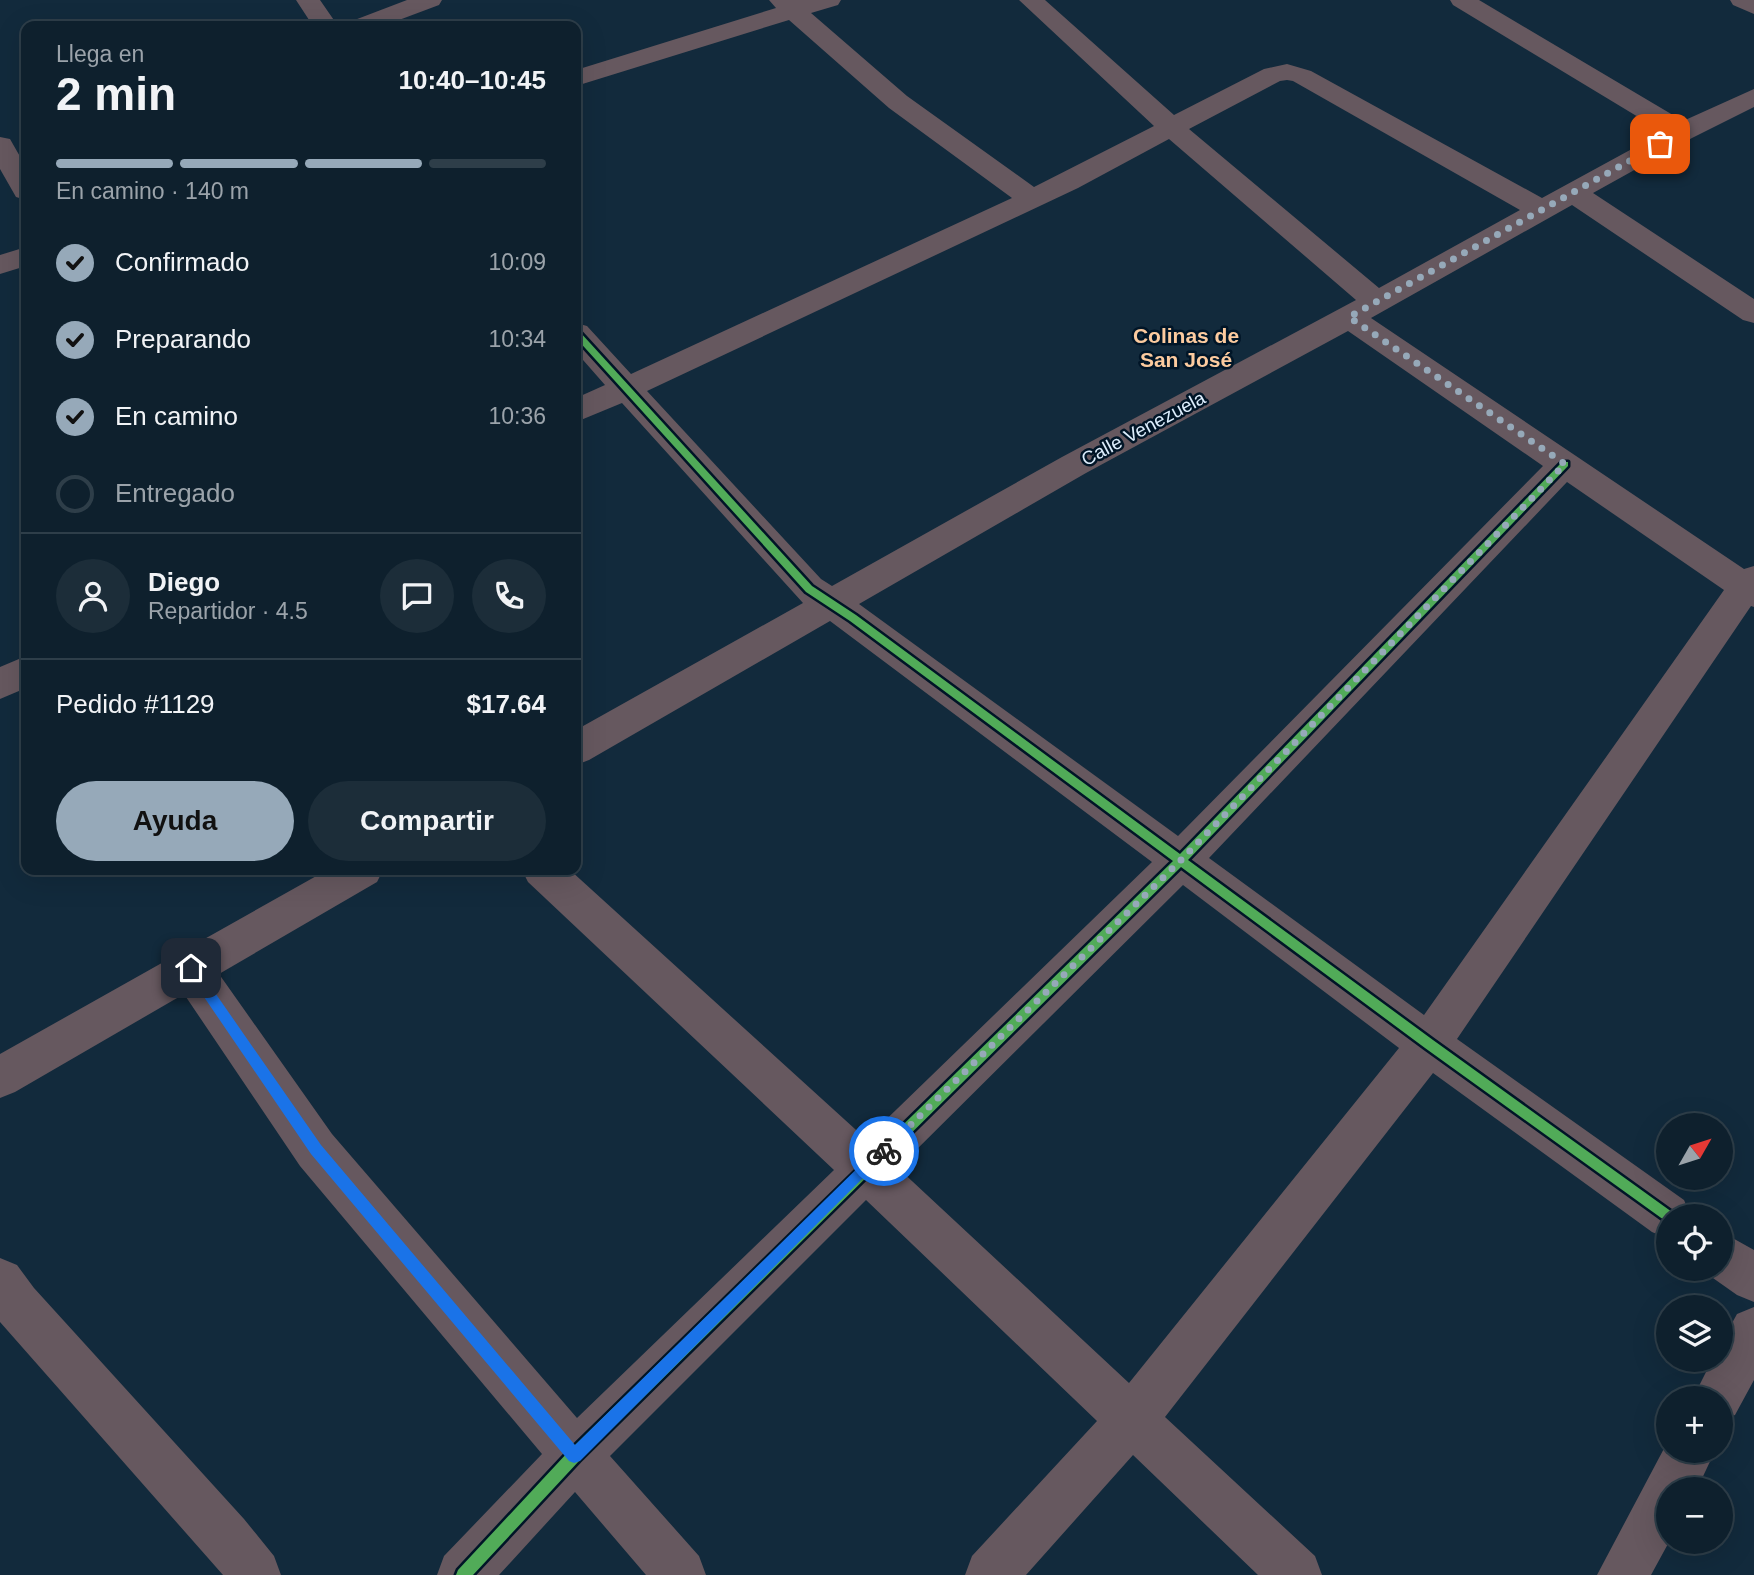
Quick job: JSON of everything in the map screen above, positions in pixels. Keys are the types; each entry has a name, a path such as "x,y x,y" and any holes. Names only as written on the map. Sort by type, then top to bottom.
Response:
{"street":[{"path":"308,0 322,21"},
{"path":"374,21 430,0"},
{"path":"581,76 787,6 829,0"},
{"path":"991,1575 1131,1420 1429,1044 1751,587 1565,464 1363,309 1171,127 1031,0"},
{"path":"1462,0 1682,132"},
{"path":"1742,0 1754,7"},
{"path":"787,6 898,102 1032,199"},
{"path":"581,409 738,338 1032,199 1273,74 1287,72 1302,76 1540,209"},
{"name":"Calle Venezuela","path":"581,746 833,605 1074,465 1682,132 1754,97"},
{"path":"11,152 21,178"},
{"path":"1572,192 1754,313"},
{"path":"0,265 21,258"},
{"path":"581,338 809,589 1656,1207"},
{"path":"463,1575 574,1455 1181,860 1565,464"},
{"path":"0,684 21,674"},
{"path":"0,1077 354,875"},
{"path":"547,875 866,1169 1296,1575"},
{"path":"191,968 316,1150 574,1455 680,1575"},
{"path":"1733,1264 1754,1279"},
{"path":"0,1282 17,1305 226,1537 255,1575"},
{"path":"1724,1386 1754,1331"},
{"path":"1623,1575 1656,1515"}],"cycle path":[{"path":"581,338 809,589 853,618 1429,1044 1656,1207"},
{"path":"463,1575 574,1456 1181,860 1565,464"}],"way so far":[{"path":"884,1151 1181,860 1565,464 1349,317 1660,144"}],"district":[{"name":"Colinas de San José","path":"1186,348"}],"route":[{"path":"191,968 264,1078 316,1150 574,1455 884,1151"}]}
